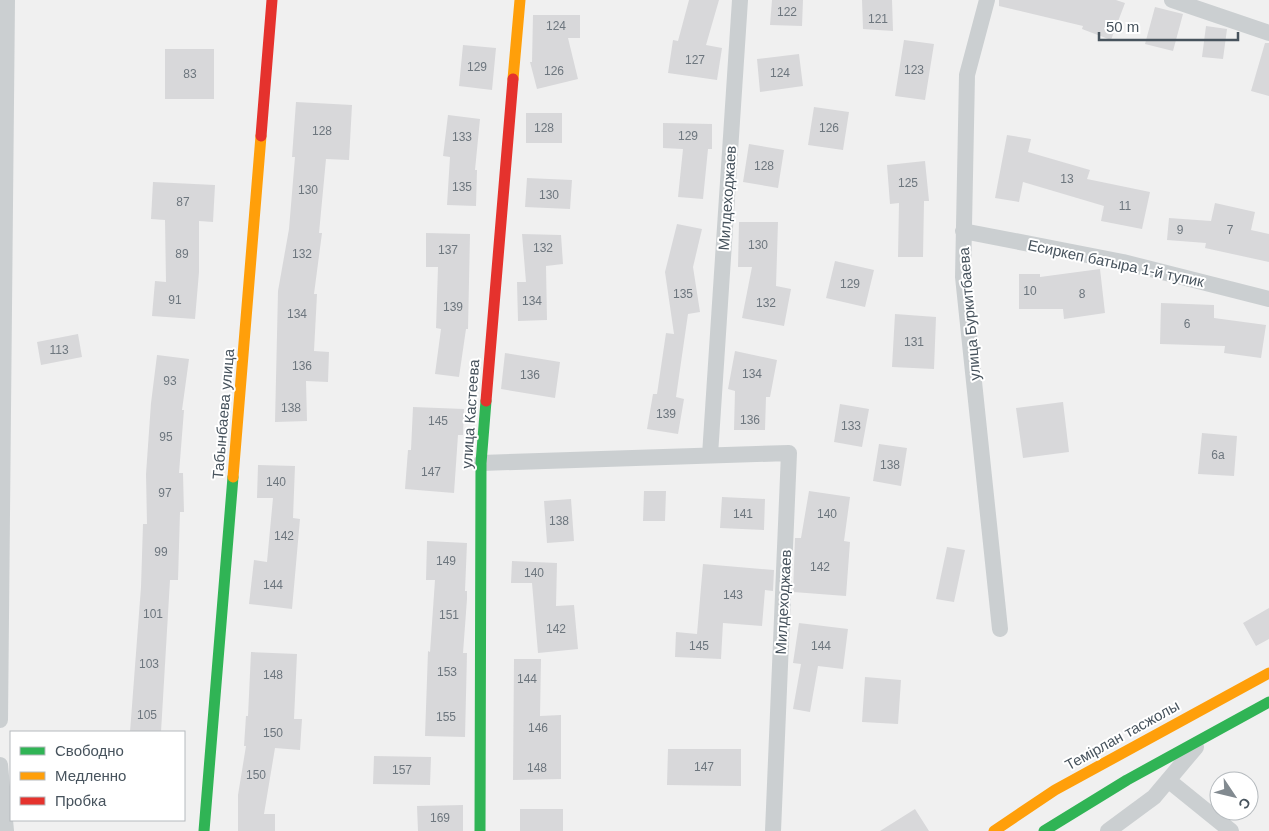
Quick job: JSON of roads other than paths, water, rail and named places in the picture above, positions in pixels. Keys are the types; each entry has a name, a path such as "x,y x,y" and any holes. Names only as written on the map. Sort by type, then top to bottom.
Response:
{"street":[{"path":"0,720 7,0"},
{"name":"Табынбаева улица","path":"204,831 272,0"},
{"name":"улица Кастеева","path":"480,831 481,463 520,0"},
{"name":"Милдеходжаев","path":"710,455 740,0"},
{"name":"улица Буркитбаева","path":"987,0 967,75 962,231 963,277 1000,629"},
{"path":"1172,0 1269,34"},
{"name":"Есиркеп батыра 1-й тупик","path":"962,231 1123,262 1269,299"},
{"name":"Милдеходжаев","path":"481,463 789,453 773,831"},
{"name":"Темірлан тасжолы","path":"994,831 1055,790 1269,673"},
{"path":"1044,831 1205,735 1269,702"},
{"path":"1108,831 1154,797 1205,735"},
{"path":"0,765 6,831"},
{"path":"1168,780 1232,831"}]}
